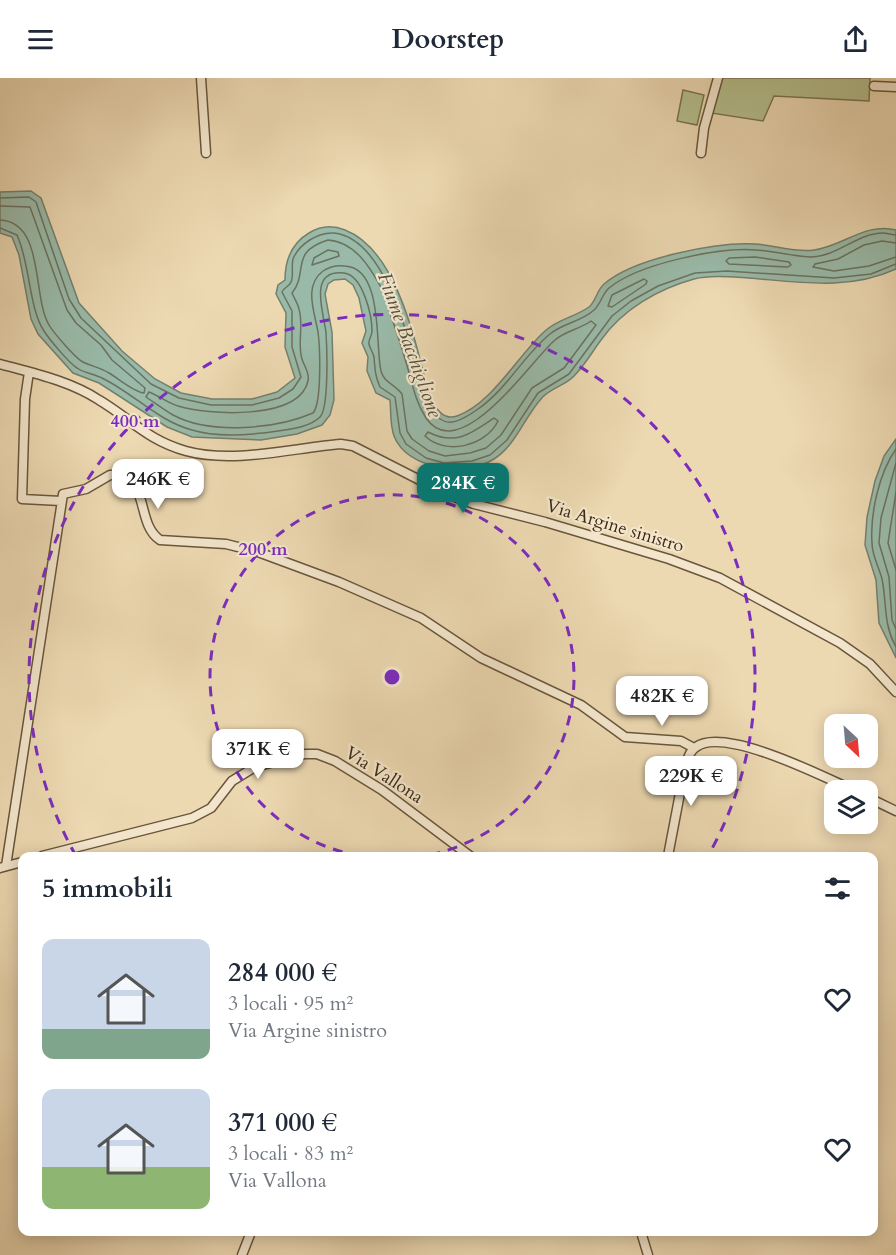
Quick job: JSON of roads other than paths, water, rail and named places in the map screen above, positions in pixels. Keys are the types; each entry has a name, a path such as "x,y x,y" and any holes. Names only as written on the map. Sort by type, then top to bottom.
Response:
{"street":[{"path":"201,78 206,153"},
{"path":"701,153 704,128 718,78"},
{"path":"874,86 896,87"},
{"name":"Via Argine sinistro","path":"0,364 29,372 100,400 148,436 186,451 241,454 341,444 353,446 447,494 474,504 545,522 698,569 840,643 870,664 896,692"},
{"path":"29,372 25,399 22,499 62,501"},
{"path":"18,863 3,867 63,494 86,489 110,475 124,475 137,486 151,531 160,540 226,544 258,552 339,582 421,618 481,658 581,705 625,738 681,741 694,748"},
{"path":"669,852 685,766 694,748 706,743 746,746 829,780"},
{"name":"Via Vallona","path":"58,852 192,818 211,808 232,781 243,773 255,767 305,754 317,754 335,761 382,789 465,852"},
{"path":"878,802 896,811"},
{"path":"242,1255 249,1236"},
{"path":"642,1236 648,1255"}],"water":[{"name":"Fiume Bacchiglione","path":"31,191 41,198 79,303 122,351 155,379 181,393 212,399 252,399 277,392 295,378 285,347 286,313 276,294 278,285 285,280 286,266 294,247 309,233 327,227 345,230 364,241 379,258 392,279 402,303 430,398 440,413 448,417 470,410 482,401 545,331 589,307 604,284 635,266 655,259 698,249 739,244 814,250 865,232 885,228 896,230 896,269 878,276 842,283 714,277 694,279 667,288 642,302 610,329 574,376 541,399 502,453 482,465 453,469 424,463 411,456 394,436 390,400 376,393 367,371 368,357 362,343 366,331 359,298 353,285 345,279 334,280 328,284 325,294 332,332 334,400 330,415 322,425 297,434 261,440 192,437 167,427 99,383 73,373 38,334 31,319 19,255 12,237 0,233 0,192"},
{"path":"896,439 896,658 879,623 876,580 865,545 867,517 875,481 884,456"}]}
